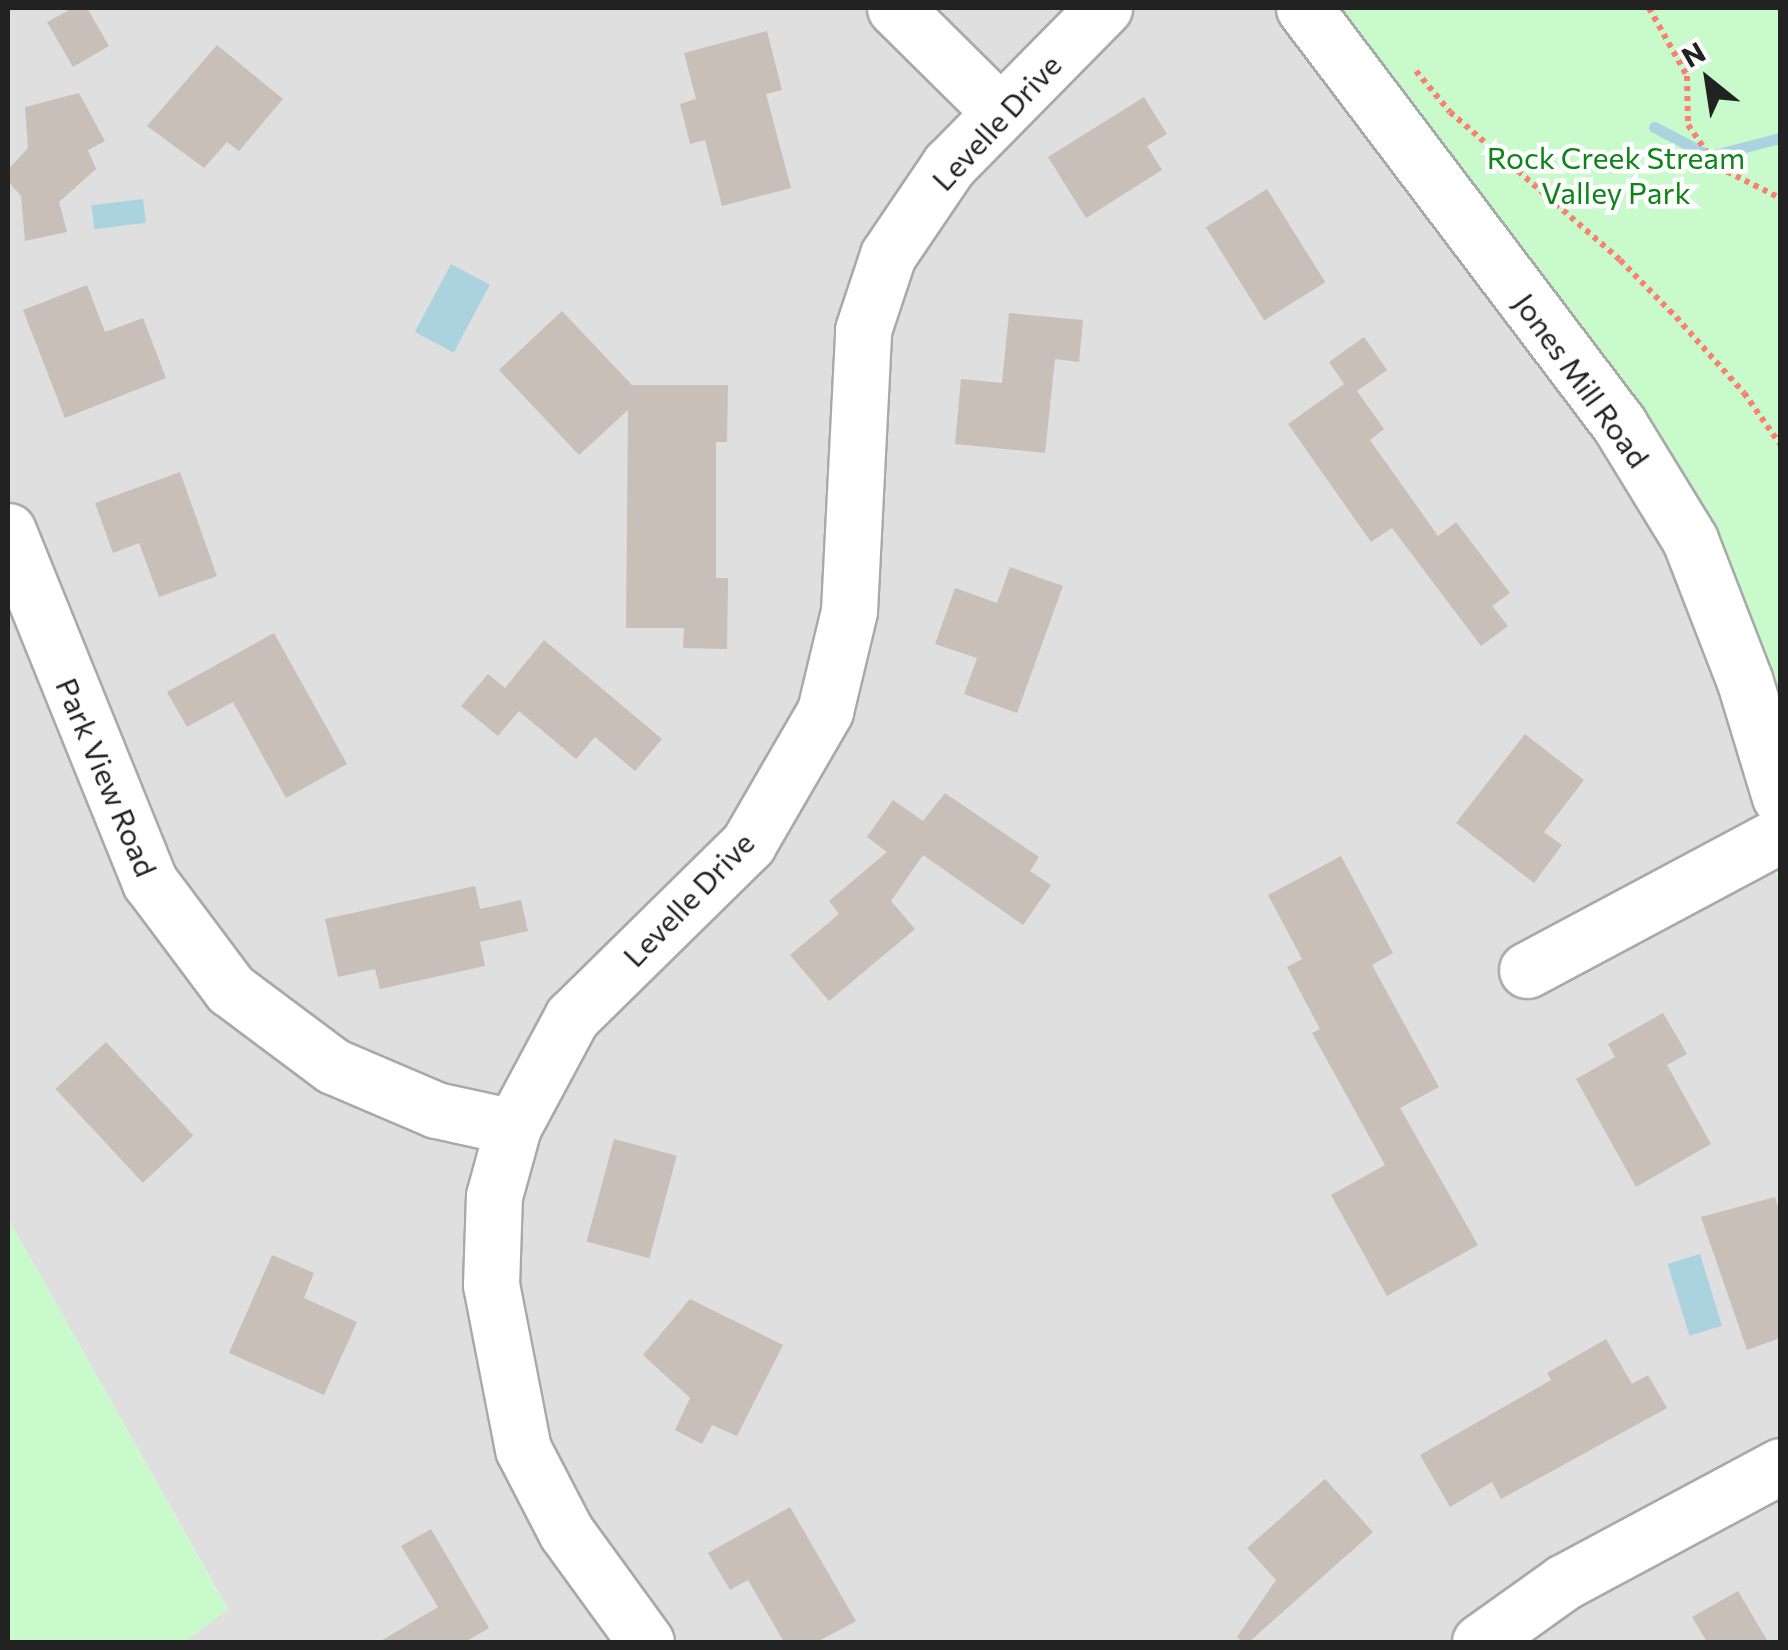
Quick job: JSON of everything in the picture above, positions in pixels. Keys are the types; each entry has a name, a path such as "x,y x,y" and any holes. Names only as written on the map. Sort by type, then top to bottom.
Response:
{"street":[{"path":"895,8 1000,112"},
{"name":"Levelle Drive","path":"646,1642 566,1532 523,1449 491,1284 494,1196 513,1127 572,1018 748,844 825,712 849,611 863,330 888,255 949,165 1104,8"},
{"name":"Jones Mill Road","path":"1304,8 1619,424 1690,540 1745,682 1780,797"},
{"name":"Park View Road","path":"8,531 150,882 230,989 333,1066 436,1110 513,1127"},
{"path":"1526,970 1780,835"},
{"path":"1480,1642 1564,1582 1780,1466"}],"path":[{"path":"1649,8 1687,76 1688,124 1710,156 1718,167 1780,198"},
{"path":"1406,60 1450,112 1620,260 1676,317 1744,393 1780,444"}],"shaded area":[{"path":"8,8 1283,8 1683,541 1780,888 1780,1642 184,1642 228,1609 8,1218"}],"green space":[{"name":"Rock Creek Stream Valley Park","path":"1283,8 1780,8 1780,888 1683,541"},
{"path":"8,1218 228,1610 184,1642 8,1642"}],"water":[{"path":"143,199 146,223 94,229 91,205"},
{"path":"451,264 490,285 454,353 415,332"},
{"path":"1700,1254 1722,1326 1689,1336 1667,1264"}],"building":[{"path":"73,8 87,8 109,46 73,67 47,22"},
{"path":"767,31 782,90 766,94 791,188 722,206 705,140 690,144 680,104 696,99 684,53"},
{"path":"217,45 283,99 239,151 227,142 204,168 147,126"},
{"path":"79,93 105,141 88,150 96,169 59,202 67,232 25,241 21,196 8,181 8,170 28,148 25,107"},
{"path":"1144,97 1167,134 1147,146 1162,170 1086,218 1048,157"},
{"path":"1267,189 1325,282 1264,320 1206,227"},
{"path":"87,285 105,332 143,318 166,378 65,418 23,310"},
{"path":"562,311 632,385 728,385 727,442 716,442 716,578 728,578 727,649 683,648 684,628 626,628 628,410 579,455 499,370"},
{"path":"1009,313 1083,320 1079,362 1055,359 1045,453 955,444 961,379 1002,383"},
{"path":"1364,337 1387,370 1357,391 1384,429 1370,440 1438,536 1456,522 1510,593 1492,606 1508,626 1481,646 1392,528 1371,542 1288,424 1344,384 1329,362"},
{"path":"180,472 217,576 159,597 139,543 113,553 95,503"},
{"path":"1010,567 1063,586 1017,713 964,694 977,658 935,644 955,588 997,603"},
{"path":"274,633 347,764 286,798 233,702 187,727 167,692"},
{"path":"544,640 662,739 635,771 595,737 576,759 519,711 498,736 461,706 488,674 505,688"},
{"path":"1525,734 1584,780 1544,832 1562,845 1534,883 1456,823"},
{"path":"945,793 1039,857 1030,871 1051,885 1023,925 923,855 891,901 915,929 829,1001 790,955 839,914 829,901 887,852 867,837 893,800 923,821"},
{"path":"1341,856 1393,953 1372,965 1439,1087 1400,1108 1478,1245 1387,1296 1331,1195 1385,1165 1312,1033 1320,1029 1287,967 1302,959 1268,895"},
{"path":"475,886 480,909 521,900 528,931 480,942 485,966 380,989 375,969 338,977 325,919"},
{"path":"1663,1013 1687,1054 1667,1065 1711,1144 1636,1187 1576,1079 1615,1057 1608,1044"},
{"path":"106,1042 193,1136 143,1183 56,1089"},
{"path":"614,1139 677,1156 649,1258 587,1241"},
{"path":"1775,1197 1780,1214 1780,1338 1747,1350 1701,1217"},
{"path":"272,1255 314,1273 304,1298 357,1322 324,1395 229,1353"},
{"path":"690,1299 783,1345 737,1436 712,1425 702,1444 675,1430 690,1398 643,1355"},
{"path":"1606,1339 1632,1384 1648,1375 1667,1408 1501,1499 1492,1482 1450,1507 1420,1455 1551,1380 1547,1373"},
{"path":"1325,1479 1373,1532 1249,1642 1243,1642 1237,1637 1276,1580 1247,1548"},
{"path":"790,1507 856,1621 817,1642 784,1642 748,1580 730,1590 708,1553"},
{"path":"431,1529 489,1628 465,1642 379,1642 438,1607 401,1546"},
{"path":"1738,1591 1768,1642 1707,1642 1692,1617"}],"waterway":[{"path":"1654,127 1710,156 1780,138"}]}
